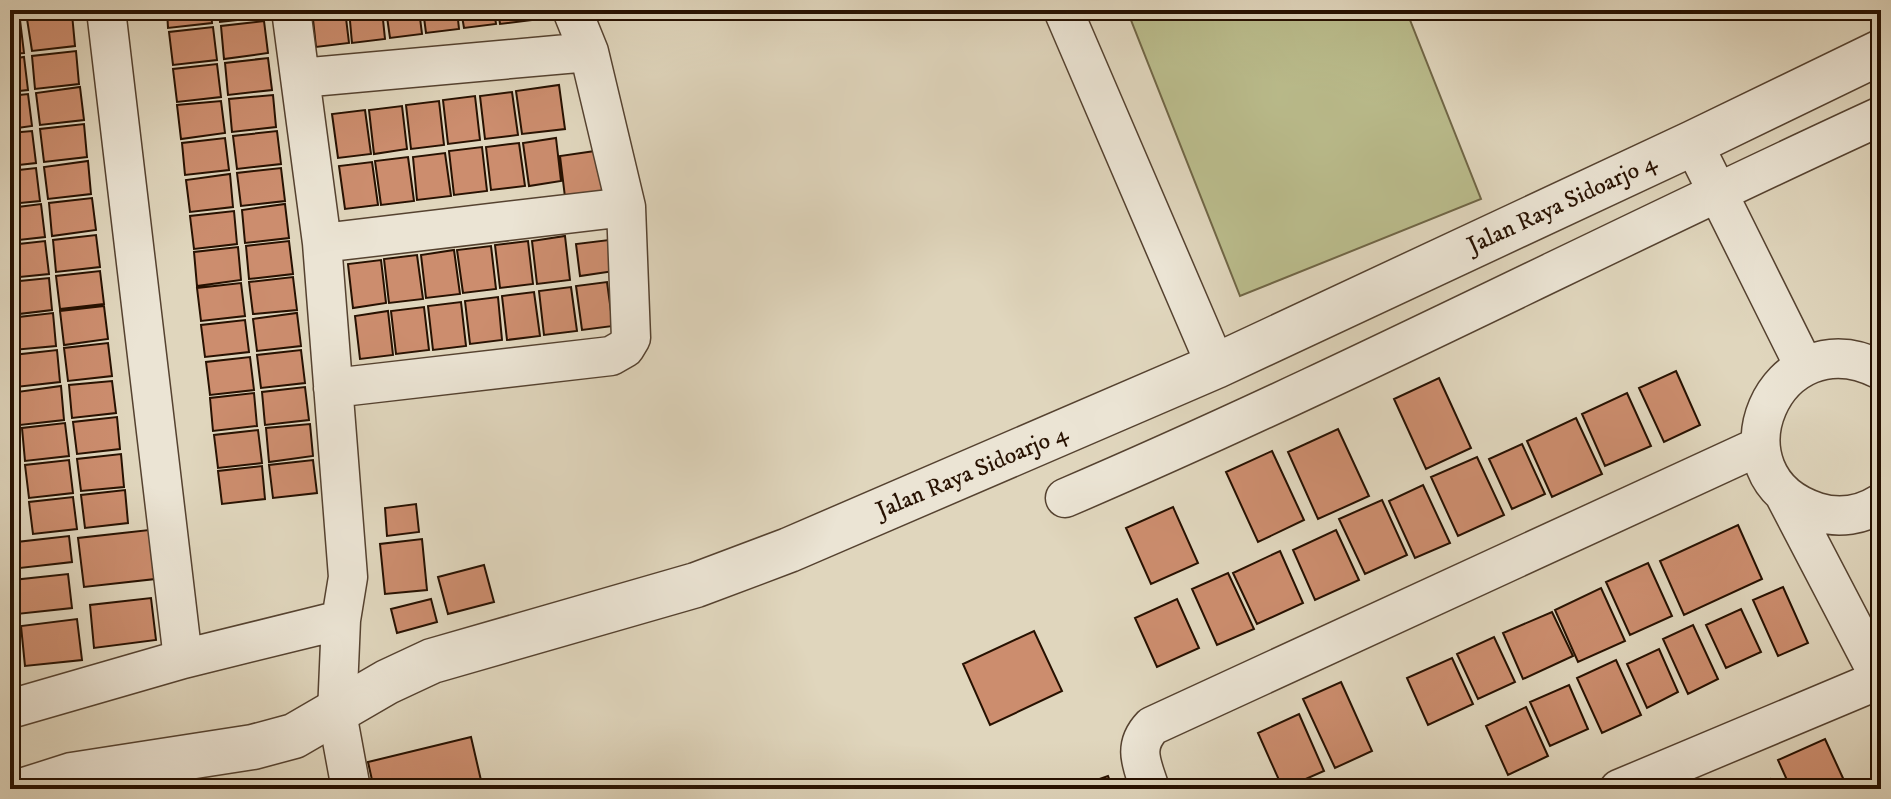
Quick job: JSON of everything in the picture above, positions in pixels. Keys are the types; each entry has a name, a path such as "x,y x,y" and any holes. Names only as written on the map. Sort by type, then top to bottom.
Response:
{"street":[{"path":"106,10 183,659"},
{"path":"291,10 322,243 348,577 341,620 337,713 351,789"},
{"path":"333,388 611,356 625,348 631,338 626,207 589,52 572,10"},
{"path":"1063,10 1216,366"},
{"path":"300,78 589,52"},
{"name":"Jalan Raya Sidoarjo 4","path":"28,789 72,775 253,747 294,736 387,682 432,661 696,585 789,550 1216,366 1881,52"},
{"path":"1065,498 1262,411 1556,272 1717,191 1881,116"},
{"path":"1693,143 1804,366"},
{"path":"322,243 626,207"},
{"path":"1619,789 1881,680 1785,496 1765,465 1760,446 1760,427 1765,408 1782,384 1804,366 1842,358 1862,361 1881,370"},
{"path":"1150,789 1140,751 1142,736 1152,726 1760,446"},
{"path":"1785,496 1805,508 1826,515 1849,516 1881,503"},
{"path":"10,709 183,659 341,620"}],"green space":[{"path":"1127,10 1406,10 1481,199 1240,296"}],"building":[{"path":"10,10 19,10 20,16 10,17"},
{"path":"27,10 67,10 27,15"},
{"path":"167,10 211,10 212,23 168,28"},
{"path":"219,10 263,10 264,17 220,22"},
{"path":"312,10 345,10 349,43 316,47"},
{"path":"349,10 382,10 385,39 352,43"},
{"path":"386,10 419,10 422,34 390,38"},
{"path":"423,10 457,10 459,29 426,33"},
{"path":"461,10 494,10 496,24 464,28"},
{"path":"498,10 540,10 541,19 500,24"},
{"path":"72,14 75,46 32,51 27,19"},
{"path":"20,20 24,53 10,54 10,21"},
{"path":"264,21 268,53 224,59 221,26"},
{"path":"213,27 217,60 173,65 169,32"},
{"path":"76,51 79,84 35,89 32,56"},
{"path":"24,57 28,90 10,92 10,59"},
{"path":"268,58 272,90 228,95 225,63"},
{"path":"217,64 221,97 177,102 173,69"},
{"path":"559,85 565,129 522,134 516,91"},
{"path":"80,87 84,120 40,125 36,93"},
{"path":"512,92 518,135 485,139 480,96"},
{"path":"28,94 32,126 10,129 10,96"},
{"path":"273,95 276,127 232,132 229,99"},
{"path":"475,96 480,140 448,144 443,100"},
{"path":"221,101 225,133 181,139 177,105"},
{"path":"439,101 444,145 411,149 406,105"},
{"path":"402,106 407,149 374,154 369,110"},
{"path":"365,110 371,154 338,158 332,114"},
{"path":"84,124 87,157 44,162 40,129"},
{"path":"32,131 36,163 10,166 10,133"},
{"path":"277,131 281,164 237,169 233,136"},
{"path":"225,138 229,170 185,175 182,143"},
{"path":"556,138 561,181 529,186 523,143"},
{"path":"519,143 525,186 491,190 486,147"},
{"path":"482,147 487,191 454,195 449,151"},
{"path":"609,149 614,191 565,197 560,156"},
{"path":"445,153 451,196 417,200 413,157"},
{"path":"408,157 414,201 381,205 375,161"},
{"path":"88,161 91,194 48,199 44,167"},
{"path":"372,162 378,205 345,209 339,166"},
{"path":"36,168 40,201 10,204 10,171"},
{"path":"281,168 285,201 241,206 237,173"},
{"path":"230,174 233,207 190,212 186,180"},
{"path":"92,198 96,230 52,236 49,203"},
{"path":"41,204 45,237 10,241 10,208"},
{"path":"285,204 289,238 245,243 242,210"},
{"path":"234,211 237,244 194,249 190,216"},
{"path":"96,235 100,267 56,272 53,240"},
{"path":"565,236 570,280 537,284 532,241"},
{"path":"617,239 621,270 580,276 576,244"},
{"path":"45,241 49,274 10,278 10,245"},
{"path":"289,241 293,274 249,279 246,246"},
{"path":"528,241 533,284 500,288 495,245"},
{"path":"491,246 496,289 463,293 457,250"},
{"path":"238,247 241,280 197,286 194,252"},
{"path":"454,250 460,294 426,298 421,255"},
{"path":"417,255 423,299 389,303 384,259"},
{"path":"381,260 386,303 353,308 348,264"},
{"path":"100,271 104,304 60,309 56,276"},
{"path":"293,277 297,310 253,314 249,282"},
{"path":"49,278 52,310 10,315 10,282"},
{"path":"607,282 613,326 582,330 576,286"},
{"path":"241,283 245,316 201,321 197,288"},
{"path":"571,287 577,331 544,335 539,291"},
{"path":"534,292 540,336 507,340 502,296"},
{"path":"498,297 502,340 470,344 465,301"},
{"path":"461,302 466,346 433,350 428,306"},
{"path":"104,306 108,339 64,345 60,311"},
{"path":"424,307 429,350 396,354 391,311"},
{"path":"388,311 393,355 360,359 355,316"},
{"path":"53,313 56,346 13,350 10,318"},
{"path":"297,313 301,346 257,351 253,319"},
{"path":"245,320 249,352 205,357 201,325"},
{"path":"108,343 112,376 68,381 64,348"},
{"path":"57,350 60,382 16,387 13,355"},
{"path":"301,350 305,383 261,388 257,355"},
{"path":"250,357 254,390 210,395 206,362"},
{"path":"1676,371 1700,425 1664,442 1639,388"},
{"path":"1439,378 1471,448 1426,469 1394,399"},
{"path":"112,381 116,413 72,418 69,385"},
{"path":"61,386 64,420 20,425 17,392"},
{"path":"305,387 309,420 265,425 262,392"},
{"path":"254,393 257,426 213,431 210,398"},
{"path":"1627,393 1651,446 1605,466 1582,414"},
{"path":"117,417 120,449 77,454 73,422"},
{"path":"1576,418 1602,474 1552,497 1527,441"},
{"path":"65,423 69,456 25,461 22,428"},
{"path":"310,424 313,456 269,462 266,428"},
{"path":"1338,429 1369,496 1318,519 1288,452"},
{"path":"258,430 262,463 218,468 214,435"},
{"path":"1522,444 1545,494 1512,509 1489,459"},
{"path":"1272,451 1304,520 1258,542 1226,472"},
{"path":"121,454 124,487 81,491 77,459"},
{"path":"1477,457 1504,515 1458,536 1431,477"},
{"path":"69,460 73,493 29,498 25,465"},
{"path":"313,460 317,493 273,498 269,465"},
{"path":"262,466 265,499 222,504 218,471"},
{"path":"1423,485 1450,543 1415,558 1389,501"},
{"path":"125,490 128,523 85,528 81,495"},
{"path":"73,497 77,529 33,534 29,502"},
{"path":"1382,500 1407,555 1365,574 1339,519"},
{"path":"416,504 419,532 387,536 385,508"},
{"path":"1173,507 1198,563 1151,584 1126,528"},
{"path":"1738,525 1762,579 1684,615 1660,561"},
{"path":"149,530 155,579 84,587 78,538"},
{"path":"1336,530 1359,580 1315,600 1293,550"},
{"path":"69,536 72,562 20,568 17,542"},
{"path":"422,539 427,590 385,594 380,544"},
{"path":"1280,551 1303,603 1257,624 1233,573"},
{"path":"1648,563 1672,616 1630,635 1606,582"},
{"path":"484,565 494,602 448,614 438,577"},
{"path":"1228,573 1254,629 1217,645 1192,589"},
{"path":"68,574 72,608 17,614 13,580"},
{"path":"1783,587 1808,643 1778,656 1753,600"},
{"path":"1601,588 1625,641 1578,662 1555,610"},
{"path":"151,598 156,640 94,648 90,605"},
{"path":"431,599 437,622 397,633 391,609"},
{"path":"1177,599 1199,648 1157,667 1135,618"},
{"path":"1741,609 1761,652 1726,668 1706,625"},
{"path":"1552,612 1573,656 1523,679 1503,633"},
{"path":"77,619 82,660 25,666 21,626"},
{"path":"1693,625 1718,679 1688,694 1663,639"},
{"path":"1034,631 1062,691 990,725 963,664"},
{"path":"1494,637 1515,682 1478,699 1457,654"},
{"path":"1659,649 1678,692 1647,708 1627,664"},
{"path":"1452,658 1473,704 1428,725 1407,678"},
{"path":"1616,660 1641,715 1602,733 1577,678"},
{"path":"1341,682 1372,751 1335,768 1303,699"},
{"path":"1569,685 1588,729 1550,746 1530,702"},
{"path":"1526,707 1548,756 1508,775 1486,726"},
{"path":"1299,714 1324,771 1283,789 1258,733"},
{"path":"471,737 483,789 374,789 368,762"},
{"path":"1825,739 1848,789 1791,789 1778,760"},
{"path":"1108,776 1113,789 1071,789"},
{"path":"179,779 180,789 128,789"},
{"path":"1770,779 1775,789 1749,789"}]}
